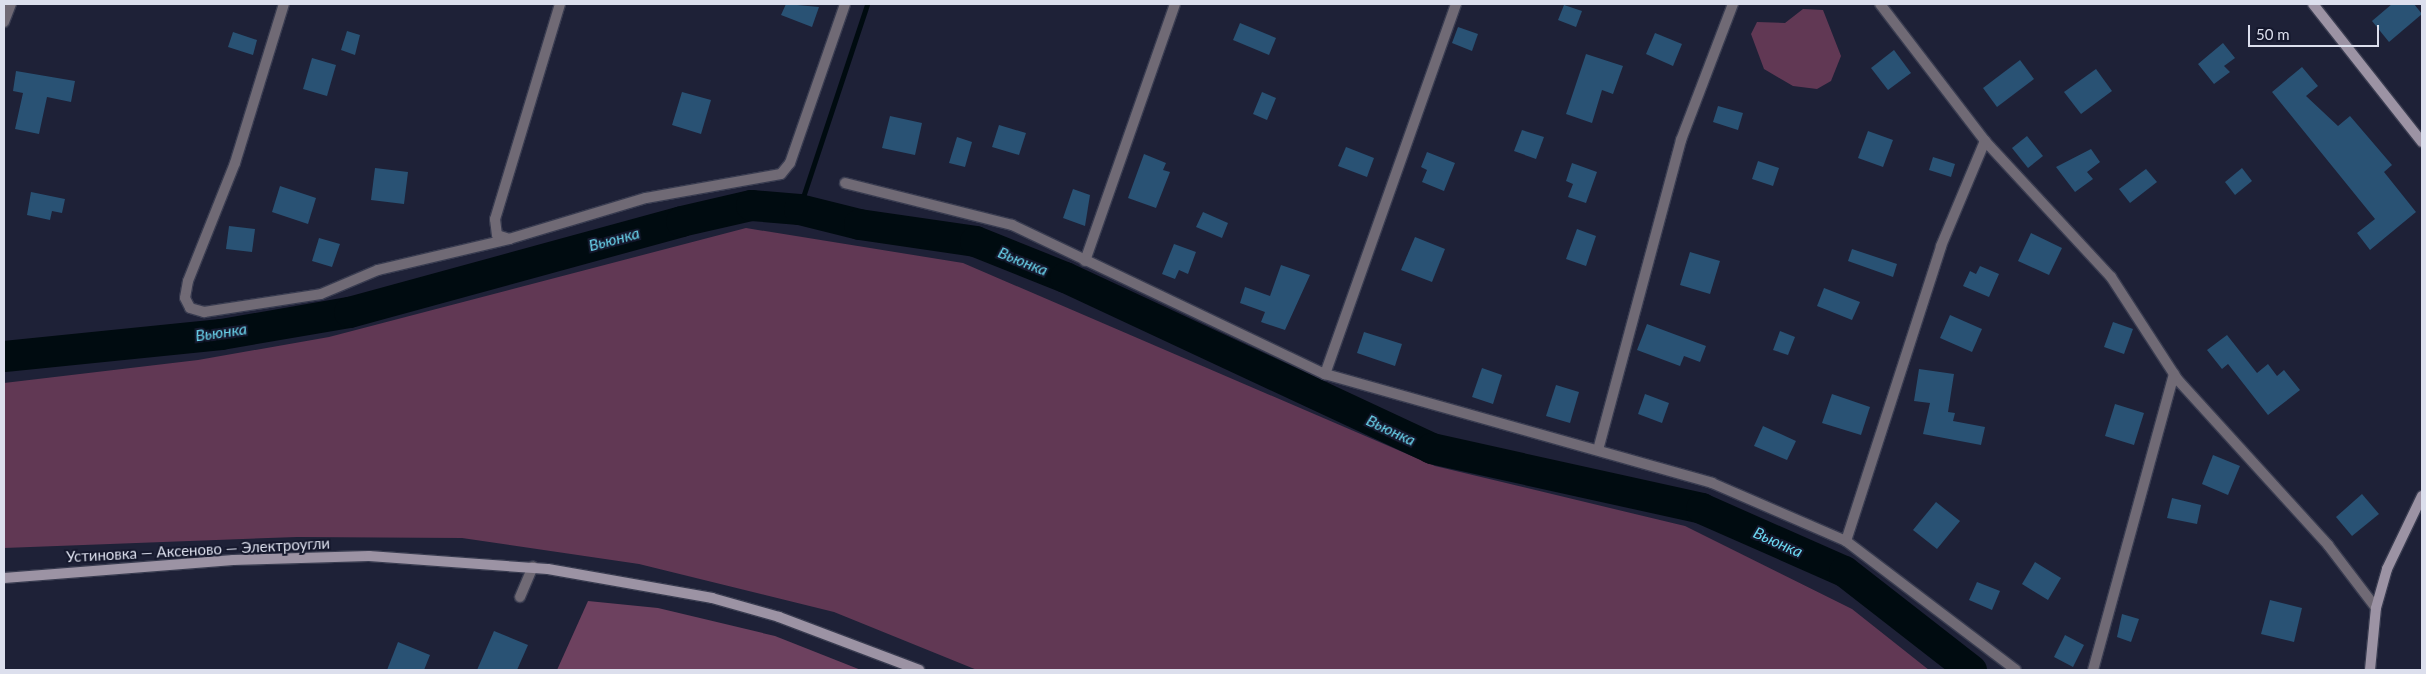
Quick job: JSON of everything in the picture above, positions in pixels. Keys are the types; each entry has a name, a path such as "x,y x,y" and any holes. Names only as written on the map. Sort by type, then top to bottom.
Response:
{"main road":[{"path":"2313,4 2422,142"},
{"path":"2370,670 2376,608 2404,526 2422,496"},
{"name":"Устиновка — Аксеново — Электроугли","path":"4,578 233,560 369,556 533,567 712,598 778,617 919,670"}],"street":[{"path":"4,22 11,4"},
{"path":"284,4 235,163 188,281 185,298 190,308 204,312 320,294 378,270 509,239 646,198 782,174 790,163 845,4"},
{"path":"509,239 497,235 495,218 560,4"},
{"path":"1085,261 1175,4"},
{"path":"1325,374 1456,4"},
{"path":"1598,450 1681,140 1734,4"},
{"path":"1880,4 1985,142 2111,277 2174,374 2328,545 2376,608"},
{"path":"1846,541 1942,246 1985,142"},
{"path":"846,183 1012,225 1325,374 1712,483 1846,541 2016,670"},
{"path":"2092,670 2174,374"},
{"path":"520,597 533,567"}],"shaded area":[{"path":"1803,9 1823,10 1841,56 1831,81 1817,89 1793,86 1764,69 1751,34 1757,22 1785,23"},
{"path":"746,228 963,263 1435,466 1685,526 1852,609 1929,670 977,670 834,612 639,564 462,538 297,537 4,548 4,383 198,360 329,337"},
{"path":"588,601 658,608 775,636 861,670 557,670"}],"building":[{"path":"786,4 819,7 812,27 781,15"},
{"path":"2392,4 2414,4 2422,14 2389,42 2372,21"},
{"path":"1564,5 1582,11 1576,27 1558,20"},
{"path":"1240,23 1276,38 1269,55 1233,40"},
{"path":"1458,27 1478,34 1472,51 1452,43"},
{"path":"347,31 360,35 355,55 341,50"},
{"path":"233,32 257,40 253,55 228,47"},
{"path":"1655,33 1682,44 1673,66 1646,54"},
{"path":"2223,43 2235,58 2224,66 2230,72 2214,84 2198,64"},
{"path":"1894,50 1911,73 1888,90 1871,68"},
{"path":"1586,54 1623,66 1613,94 1602,90 1592,123 1566,114"},
{"path":"312,58 336,65 327,96 303,89"},
{"path":"2020,60 2034,79 1997,107 1983,88"},
{"path":"2302,67 2318,86 2306,96 2338,126 2350,116 2392,165 2384,172 2416,212 2370,250 2357,233 2375,219 2272,92"},
{"path":"2096,69 2112,91 2081,114 2064,92"},
{"path":"16,71 75,81 71,102 47,97 39,134 15,129 23,93 13,91"},
{"path":"682,92 711,100 701,134 672,125"},
{"path":"1262,92 1276,98 1267,120 1253,114"},
{"path":"1718,106 1743,113 1738,130 1713,122"},
{"path":"890,116 922,123 915,155 882,148"},
{"path":"999,125 1026,133 1019,155 992,147"},
{"path":"1522,130 1544,137 1536,159 1514,151"},
{"path":"1868,131 1893,140 1883,167 1858,158"},
{"path":"2027,136 2043,156 2028,168 2012,148"},
{"path":"957,137 972,142 965,167 949,163"},
{"path":"1346,147 1374,158 1367,177 1338,166"},
{"path":"2091,149 2100,162 2087,172 2093,179 2075,192 2056,167"},
{"path":"1427,152 1455,163 1444,191 1422,182 1427,170 1421,167"},
{"path":"1144,154 1166,163 1163,170 1170,172 1156,208 1128,198"},
{"path":"1933,157 1955,164 1951,177 1929,170"},
{"path":"1758,161 1779,168 1773,186 1752,179"},
{"path":"1572,163 1597,172 1586,203 1568,197 1573,184 1566,181"},
{"path":"375,168 408,172 404,204 371,200"},
{"path":"2242,168 2252,181 2235,195 2225,182"},
{"path":"2146,169 2157,182 2130,203 2119,189"},
{"path":"280,186 316,198 308,224 272,212"},
{"path":"1073,189 1090,195 1085,226 1063,218"},
{"path":"31,192 65,199 62,213 52,211 50,220 27,215"},
{"path":"1203,212 1228,223 1222,238 1196,227"},
{"path":"229,226 255,229 252,252 226,249"},
{"path":"1577,229 1596,236 1586,266 1566,259"},
{"path":"2031,233 2062,248 2049,275 2018,261"},
{"path":"1415,237 1445,249 1432,282 1401,270"},
{"path":"319,238 340,244 332,267 312,261"},
{"path":"1174,244 1196,252 1188,274 1179,270 1175,279 1162,274"},
{"path":"1852,249 1897,264 1893,277 1848,261"},
{"path":"1690,252 1720,261 1710,294 1680,285"},
{"path":"1281,265 1310,275 1285,330 1261,322 1265,312 1240,303 1245,287 1270,296"},
{"path":"1980,266 1999,274 1989,297 1963,286 1970,271 1976,274"},
{"path":"1824,288 1860,302 1852,320 1817,306"},
{"path":"1950,315 1982,329 1972,352 1940,338"},
{"path":"2113,322 2133,329 2124,354 2104,347"},
{"path":"1647,324 1706,346 1700,362 1684,356 1680,366 1637,350"},
{"path":"1780,331 1795,337 1788,355 1773,350"},
{"path":"1364,332 1402,344 1395,366 1357,353"},
{"path":"2227,335 2257,373 2268,364 2277,376 2284,370 2300,390 2268,415 2228,364 2222,369 2207,350"},
{"path":"1482,368 1502,375 1493,404 1472,397"},
{"path":"1919,369 1954,374 1948,412 1955,413 1953,421 1985,427 1981,445 1923,434 1930,403 1914,401"},
{"path":"1556,385 1579,392 1570,423 1546,416"},
{"path":"1645,394 1669,403 1662,423 1638,414"},
{"path":"1832,394 1870,407 1861,435 1822,423"},
{"path":"2115,404 2144,413 2134,445 2105,436"},
{"path":"1763,426 1796,441 1787,460 1754,446"},
{"path":"2213,455 2240,466 2228,495 2202,484"},
{"path":"2362,494 2379,514 2352,536 2336,517"},
{"path":"2172,498 2201,505 2197,524 2167,518"},
{"path":"1936,502 1960,521 1937,549 1913,530"},
{"path":"2035,562 2061,578 2048,600 2022,584"},
{"path":"1977,582 2000,591 1992,610 1969,600"},
{"path":"2270,600 2302,608 2294,642 2261,634"},
{"path":"2122,614 2139,619 2131,642 2117,637"},
{"path":"494,631 528,645 517,670 477,670"},
{"path":"2065,635 2084,645 2073,667 2054,657"},
{"path":"398,642 430,655 424,670 387,670"}],"waterway":[{"path":"799,209 867,4"},
{"name":"Вьюнка","path":"4,356 221,334 349,312 681,221 751,205 799,209 859,224 975,241 1065,277 1431,448 1701,508 1844,571 1971,670"}]}
